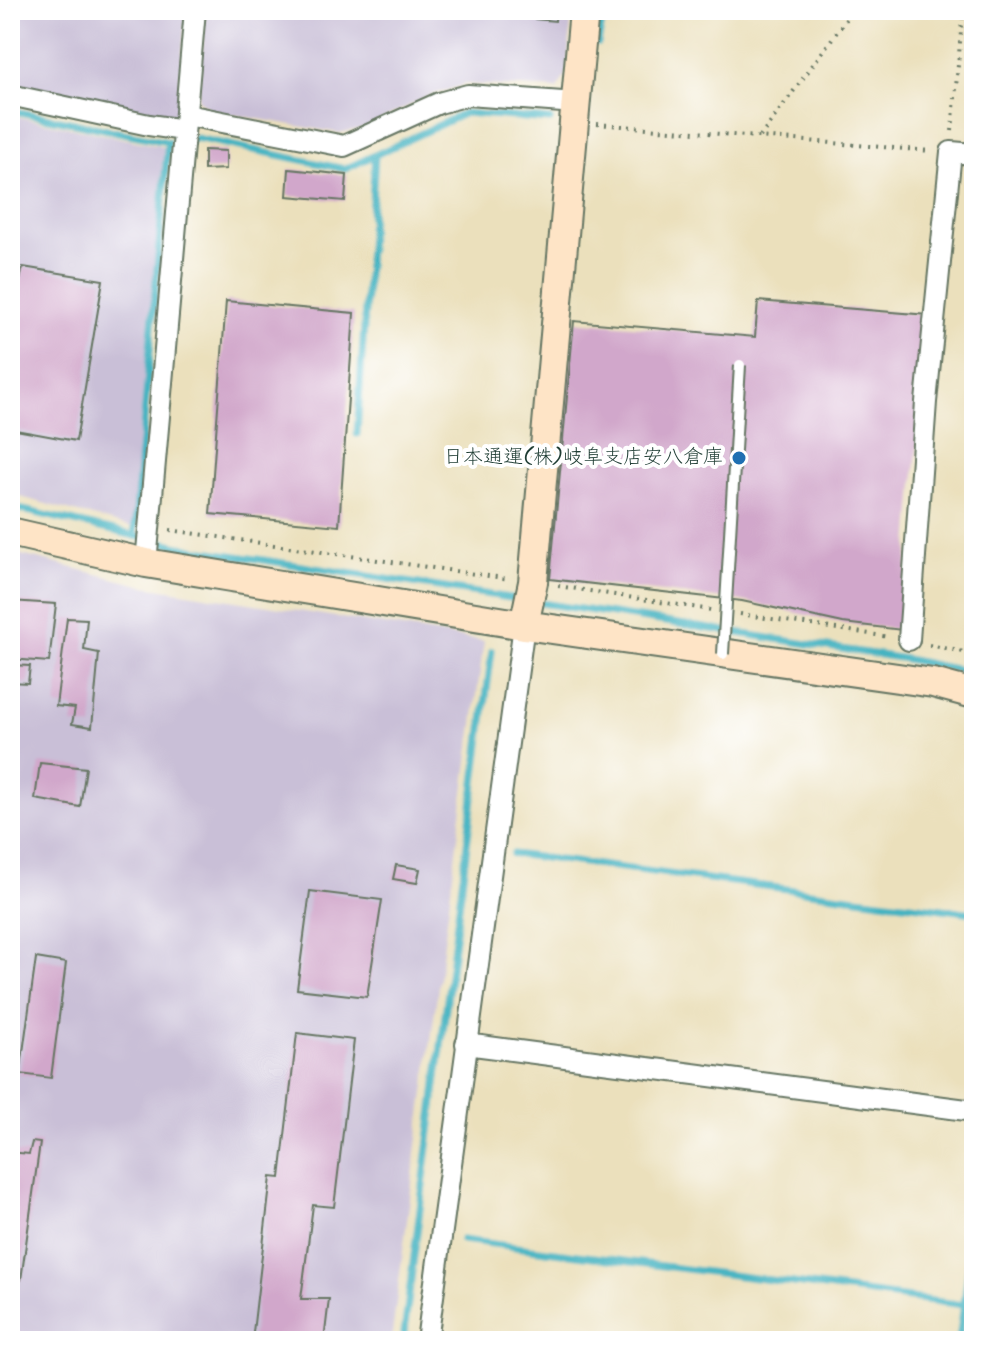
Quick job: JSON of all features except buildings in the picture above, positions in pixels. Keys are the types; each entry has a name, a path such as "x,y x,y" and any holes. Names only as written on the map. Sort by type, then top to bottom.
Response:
{"street":[{"path":"147,543 195,10"},
{"path":"427,1341 529,602 584,10"},
{"path":"10,95 149,125 186,123 344,146 439,103 468,95 575,113"},
{"path":"909,640 926,402 951,152 974,154"},
{"path":"10,532 147,543 529,602 723,654 933,683 974,694"},
{"path":"466,1044 974,1111"}],"lane":[{"path":"723,654 740,365"}],"path":[{"path":"760,138 853,10"},
{"path":"575,113 760,138 951,152 963,10"},
{"path":"147,543 529,602 721,611"},
{"path":"737,614 909,640 974,654"}],"shaded area":[{"path":"10,10 186,10 177,115 170,119 10,85"},
{"path":"206,10 572,10 567,73 557,89 466,84 431,95 364,128 339,133 212,111 198,100"},
{"path":"10,115 164,147 133,528 10,494"},
{"path":"10,552 144,586 484,641 391,1341 10,1341"}],"waterway":[{"path":"598,43 604,10"},
{"path":"10,110 168,142 134,536"},
{"path":"185,143 196,138 345,169 465,113 550,120"},
{"path":"357,434 375,155"},
{"path":"10,507 192,549 523,600"},
{"path":"535,602 906,659 974,673"},
{"path":"403,1341 492,651"},
{"path":"513,854 974,913"},
{"path":"959,1341 974,1228"},
{"path":"462,1240 964,1305"}],"place":[{"name":"日本通運(株)岐阜支店安八倉庫","path":"739,458"}]}
